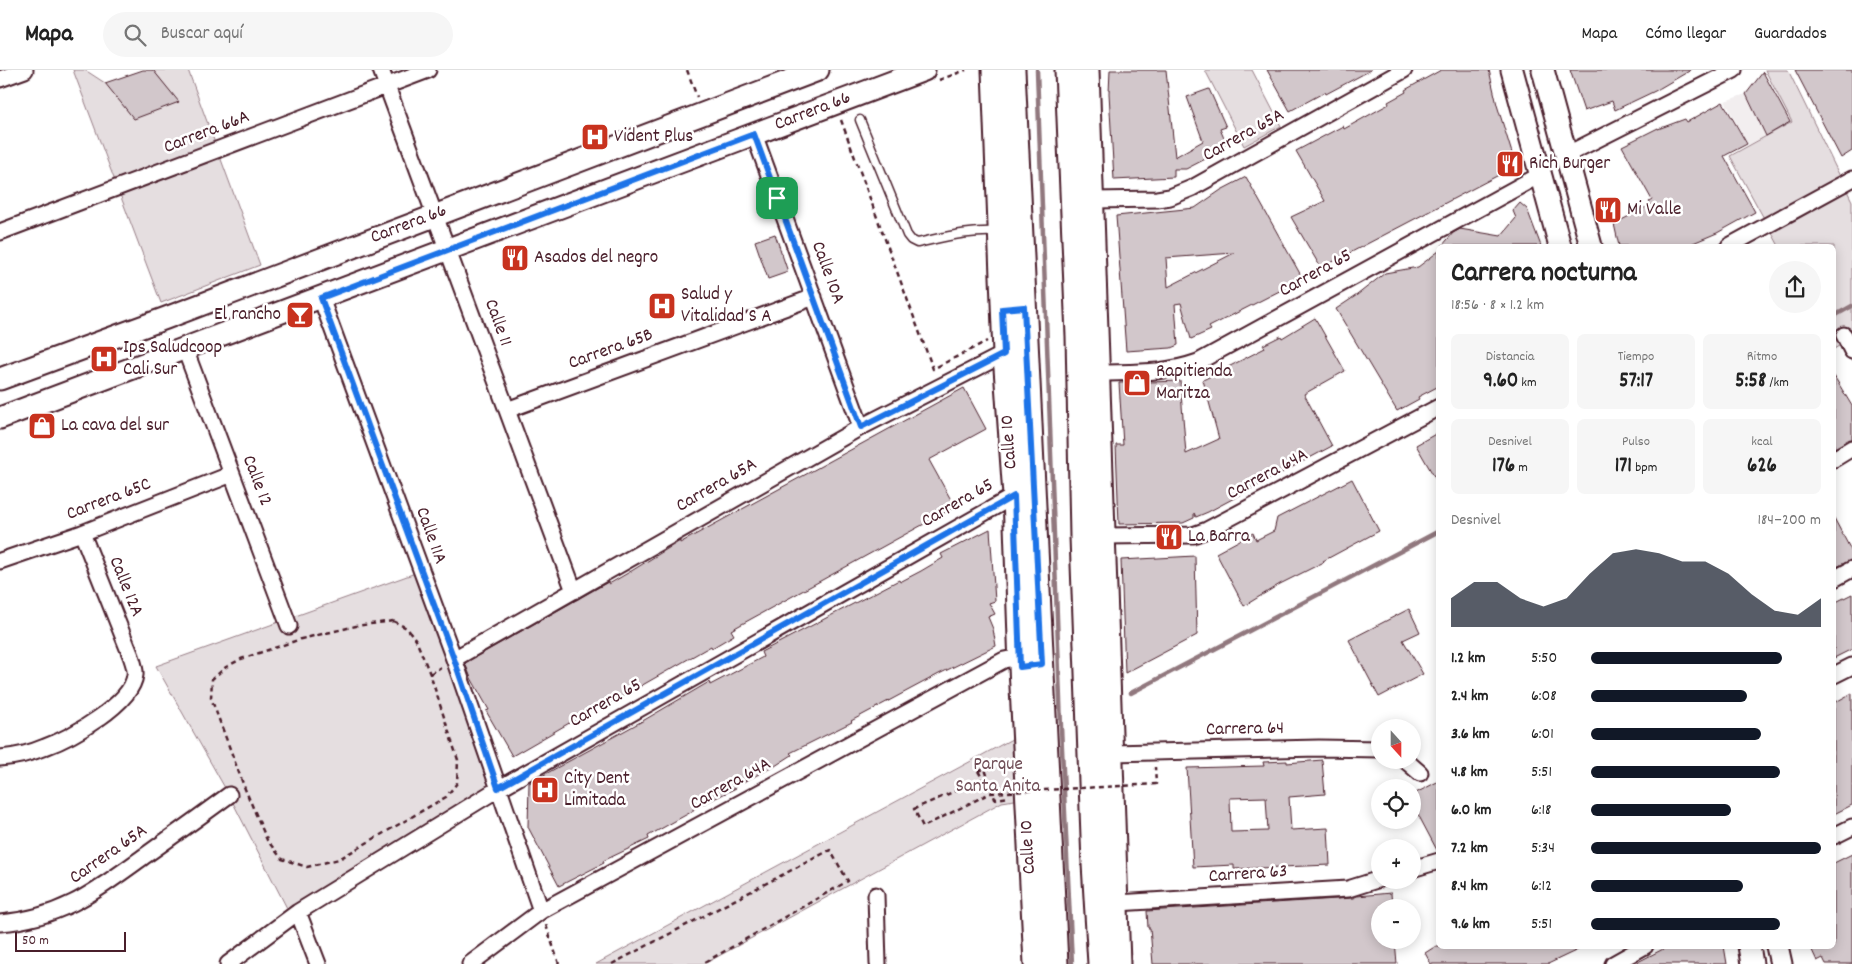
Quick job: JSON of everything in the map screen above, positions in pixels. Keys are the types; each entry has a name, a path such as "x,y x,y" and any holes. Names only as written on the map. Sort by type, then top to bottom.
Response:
{"main road":[{"name":"Carrera 66","path":"0,379 818,70"},
{"name":"Carrera 66","path":"0,418 186,350 924,70"},
{"name":"Calle 10","path":"993,70 999,232 1013,308 1004,354 1027,662 1055,964"},
{"name":"Calle 10","path":"1012,70 1013,308 1027,662 1035,964"},
{"path":"1068,70 1089,336 1100,373 1104,536 1101,720 1095,864 1101,964"},
{"path":"1088,70 1094,200 1083,537 1101,720 1112,753 1120,964"},
{"path":"1512,70 1559,244"},
{"path":"1543,70 1590,244"},
{"path":"1750,949 1752,964"},
{"path":"1778,949 1781,964"}],"street":[{"path":"0,79 25,70"},
{"name":"Calle 11","path":"381,70 574,590"},
{"name":"Carrera 66A","path":"0,232 428,70"},
{"name":"Carrera 65A","path":"1094,200 1157,199 1170,197 1192,188 1404,70"},
{"path":"1566,155 1734,70"},
{"name":"Calle 10A","path":"754,134 861,427"},
{"name":"Carrera 65","path":"1100,373 1164,371 1198,362 1540,175"},
{"path":"1733,244 1852,179"},
{"name":"Carrera 65B","path":"507,410 814,297"},
{"name":"Calle 11A","path":"321,298 454,659 541,911"},
{"path":"1844,335 1852,351"},
{"name":"Calle 12","path":"186,350 289,626"},
{"name":"Carrera 65A","path":"454,659 861,427 1004,354"},
{"name":"Carrera 64A","path":"1104,536 1193,535 1206,530 1436,409"},
{"path":"1836,458 1852,448"},
{"name":"Carrera 65C","path":"0,561 82,533 232,474"},
{"name":"Carrera 65","path":"228,964 298,912 498,788 1014,496"},
{"name":"Calle 12A","path":"0,758 42,748 58,742 89,724 116,704 130,690 136,674 131,656 82,533"},
{"path":"1836,577 1852,569"},
{"name":"Carrera 64A","path":"470,964 541,911 1004,660 1027,662"},
{"path":"1836,674 1852,666"},
{"name":"Carrera 64","path":"1112,753 1319,748 1371,749"},
{"path":"1416,769 1420,773"},
{"name":"Carrera 65A","path":"0,923 23,921 44,915 80,900 230,795"},
{"path":"1836,835 1852,826"},
{"path":"1421,866 1436,862"},
{"name":"Carrera 63","path":"1117,903 1348,888 1371,882"},
{"path":"876,895 878,964"},
{"path":"298,912 318,964"},
{"path":"1612,964 1639,949"}],"lane":[{"path":"860,120 907,235 911,240 917,243 960,233 999,232"}],"path":[{"path":"687,70 697,97"},
{"path":"840,118 933,369 987,341"},
{"path":"393,621 407,628 416,640 430,674 458,760 457,783 446,797 338,859 307,867 282,859 267,840 245,789 211,698 212,680 226,667 241,659 300,639 356,626 393,621"},
{"path":"1010,797 995,799 985,769 978,771 983,779 914,809 924,827 990,793 1156,784 1155,767"},
{"path":"612,964 830,850 848,881 702,964"},
{"path":"541,911 559,964"}],"shaded area":[{"path":"1746,94 1766,136 1748,145 1725,101"}],"green space":[{"path":"73,70 85,70 105,83 178,102 153,70 188,70 260,265 161,303"},
{"path":"1205,70 1252,70 1281,126 1244,146"},
{"path":"1765,70 1788,70 1852,201 1852,351 1847,341 1836,348 1836,244 1778,244 1730,156 1792,122"},
{"path":"421,571 498,789 292,918 229,795 156,666"},
{"name":"Parque Santa Anita","path":"1023,733 1027,798 1002,802 704,964 596,964"}],"building":[{"path":"143,70 153,70 179,102 134,119 105,83"},
{"path":"1110,70 1166,70 1175,157 1203,141 1187,97 1209,89 1226,127 1220,129 1226,143 1214,149 1217,153 1186,169 1174,169 1174,177 1114,180 1109,93"},
{"path":"1267,70 1371,70 1290,111"},
{"path":"1441,70 1489,70 1497,105 1516,166 1321,268 1291,217 1325,201 1296,151 1343,126 1344,129 1389,104 1388,102 1406,92 1405,90"},
{"path":"1570,70 1691,70 1655,91 1615,110 1612,101 1584,111"},
{"path":"1795,70 1852,70 1852,151 1841,158"},
{"path":"1763,72 1790,122 1766,136 1746,94"},
{"path":"1723,102 1747,144 1724,156 1755,212 1717,233 1691,244 1619,244 1614,224 1650,205 1649,202 1652,200 1622,146 1658,128 1685,119 1687,122"},
{"path":"1246,177 1303,279 1209,327 1211,330 1191,339 1181,303 1175,304 1178,345 1171,348 1126,351 1116,216 1195,208 1221,190","holes":["1234,253 1168,287 1166,258"]},
{"path":"1520,203 1527,209 1540,244 1444,244 1453,233 1460,229 1501,236 1516,218 1513,211"},
{"path":"775,234 788,272 768,279 755,241"},
{"path":"1436,253 1436,388 1397,411 1336,309 1385,273 1418,267"},
{"path":"1315,318 1345,371 1304,394 1332,446 1208,512 1196,517 1194,513 1194,518 1183,523 1119,524 1116,445 1123,445 1119,383 1180,381 1186,454 1219,439 1203,380 1265,348 1263,345 1281,336 1282,338"},
{"path":"1836,379 1852,406 1852,439 1836,447"},
{"path":"964,388 986,429 929,460 955,507 731,630 734,635 712,648 711,646 625,695 605,705 604,703 512,756 486,711 489,710 465,663 608,582 609,584 680,541 680,543"},
{"path":"1436,434 1436,480 1416,445"},
{"path":"1352,479 1379,531 1280,584 1244,606 1216,553 1253,533 1256,540 1274,531 1277,518"},
{"path":"1836,522 1852,552 1852,560 1836,567"},
{"path":"990,529 995,601 989,603 995,614 988,617 993,629 996,646 790,753 792,755 775,766 693,809 693,811 648,836 649,839 603,861 604,863 559,886 528,827 529,783 709,682 710,685 763,657 761,652 899,580 900,582 921,571 943,558 941,554"},
{"path":"1195,556 1197,635 1125,673 1121,560"},
{"path":"1852,594 1852,649 1836,657 1836,602"},
{"path":"1409,609 1420,632 1403,640 1423,674 1379,697 1349,640"},
{"path":"1852,693 1852,805 1836,813 1836,702"},
{"path":"1322,760 1325,794 1289,797 1291,830 1328,828 1330,865 1234,869 1234,865 1193,867 1187,768 1264,766 1263,762 1287,761 1287,763","holes":["1266,797 1268,831 1231,832 1230,798"]},
{"path":"1436,783 1436,848 1421,820 1421,790"},
{"path":"1852,854 1852,964 1826,964 1823,958 1817,961 1811,949 1836,949 1836,862"},
{"path":"1391,893 1391,899 1371,899 1371,949 1396,949 1397,964 1153,964 1147,911 1353,898"},
{"path":"1436,946 1436,949 1580,949 1548,964 1431,964 1425,953"},
{"path":"1663,949 1724,949 1727,964 1634,964"}],"waterway":[{"path":"1037,70 1061,727 1072,964"},
{"path":"1836,315 1852,306"},
{"path":"1131,693 1436,533"}],"place":[{"name":"Vident Plus","path":"595,137"},
{"name":"Rich Burger","path":"1510,164"},
{"name":"Mi Valle","path":"1608,210"},
{"name":"Asados del negro","path":"515,258"},
{"name":"Salud y Vitalidad S A","path":"662,306"},
{"name":"El rancho","path":"300,315"},
{"name":"Ips Saludcoop Cali Sur","path":"104,359"},
{"name":"Rapitienda Maritza","path":"1137,383"},
{"name":"La cava del sur","path":"42,426"},
{"name":"La Barra","path":"1169,537"},
{"name":"City Dent Limitada","path":"545,790"}],"route":[{"path":"754,134 777,198 861,427 1004,354 1002,309 1024,307 1042,664 1020,667 1014,496 498,788 454,659 321,298 754,134"}]}
